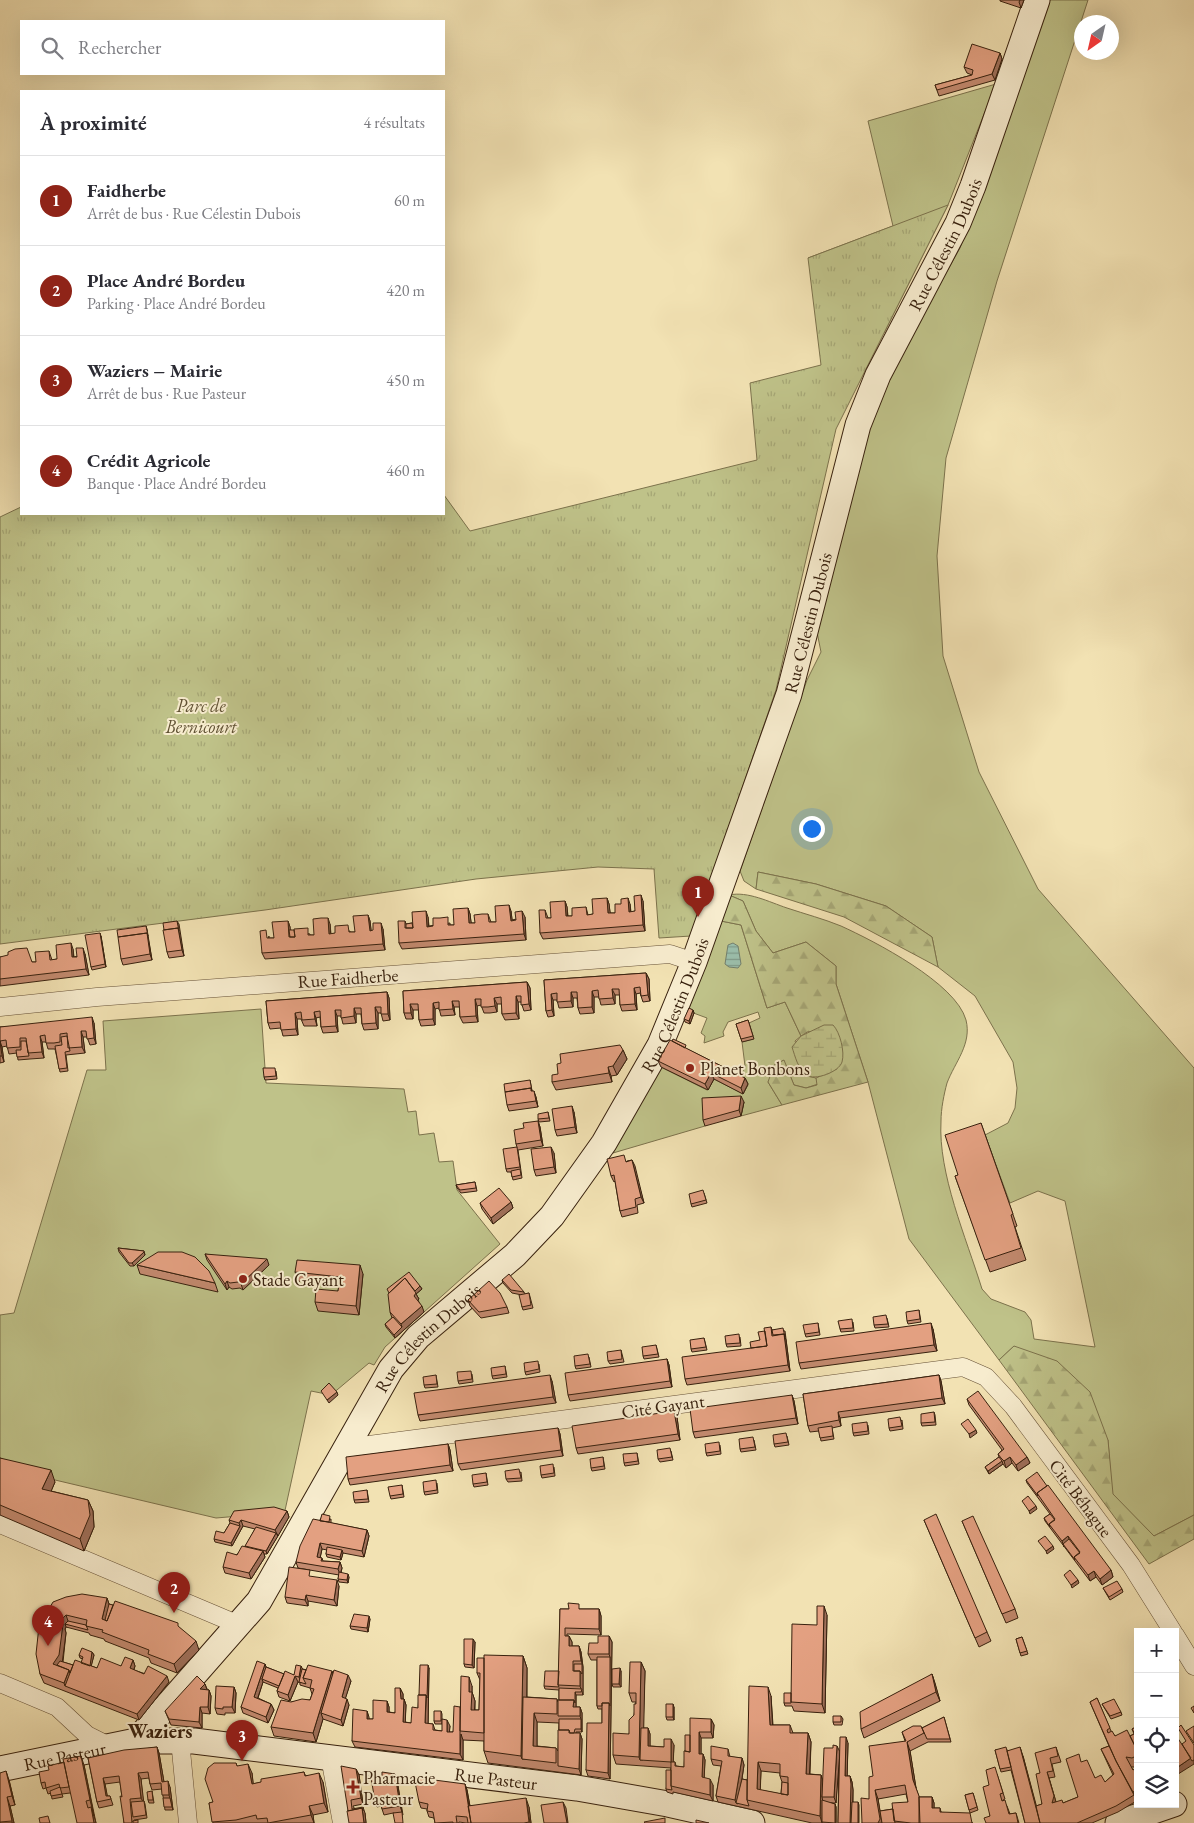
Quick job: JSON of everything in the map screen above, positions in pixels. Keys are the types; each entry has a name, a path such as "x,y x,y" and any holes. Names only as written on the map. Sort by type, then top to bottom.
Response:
{"street":[{"name":"Rue Célestin Dubois","path":"136,1741 239,1625 276,1574 388,1374 407,1349 524,1246 572,1190 604,1143 652,1060 675,1013 789,694 858,425 878,375 958,223 974,186 1037,0"},
{"name":"Rue Faidherbe","path":"0,1007 97,997 670,954 694,962"},
{"name":"Cité Gayant","path":"346,1448 953,1368 962,1367 979,1372"},
{"name":"Cité Béhague","path":"979,1372 992,1382 1013,1406 1131,1565 1170,1628"},
{"path":"0,1524 239,1625"},
{"path":"1179,1642 1194,1666"},
{"path":"0,1683 57,1707 82,1732 109,1746"},
{"path":"180,1740 188,1823"},
{"name":"Rue Pasteur","path":"0,1769 136,1741 180,1740 576,1788 659,1802 752,1823"},
{"path":"330,1757 342,1823"},
{"path":"1179,1803 1194,1798"},
{"path":"1118,1823 1164,1808"}],"green space":[{"path":"1050,0 1088,0 1083,15 1074,15 1074,43 997,281 946,458 937,556 943,656 979,772 1038,889 1194,1068 1194,1515 1154,1536 1112,1494 1108,1440 1014,1346 999,1360 909,1239 868,1082 836,984 836,966 806,942 773,953 756,931 743,901 729,895 744,894 835,923 912,965 931,978 959,1006 966,1020 967,1037 962,1053 946,1087 941,1121 941,1141 948,1184 982,1289 991,1299 1025,1312 1031,1320 1034,1339 1095,1347 1065,1201 1038,1191 1010,1203 985,1135 1008,1123 1015,1108 1017,1088 1013,1062 975,996 938,967 932,937 886,906 816,884 758,872 756,889 744,881 740,871 807,680 821,652 817,632 866,429 909,339 960,248"},
{"path":"996,84 948,205 884,333 808,258 893,226 868,121"},
{"name":"Parc de Bernicourt","path":"948,205 836,429 776,690 691,936 659,938 654,869 598,867 476,879 265,910 0,944 0,517 20,507 20,515 445,515 445,496 470,531 757,460 750,383 821,365 808,258"},
{"path":"758,872 816,884 886,906 932,937 938,967 844,917 756,889"},
{"path":"729,895 743,901 756,931 773,953 806,942 836,966 836,984 868,1082 782,1105 768,1082 774,1065 784,1060 794,1085 806,1088 817,1085 816,1078 837,1069 809,1031 801,1036 785,1002 767,1008 741,925 721,921"},
{"path":"721,921 741,925 767,1008 785,1002 801,1036 795,1041 807,1076 816,1078 818,1084 806,1088 794,1085 783,1060 768,1082 782,1105 741,1116 744,1102 705,1104 705,1126 613,1153 661,1067 707,1090 714,1079 743,1094 748,1085 739,1080 745,1066 742,1042 753,1039 749,1023 760,1018 758,1012 728,1022 723,1032 724,1036 704,1043 705,1036 701,1033 707,1018 688,1011"},
{"name":"Stade Gayant","path":"261,1009 266,1083 404,1089 408,1112 416,1111 419,1135 434,1133 439,1162 453,1161 457,1190 500,1244 385,1347 374,1365 369,1363 331,1395 311,1391 284,1515 275,1513 216,1518 0,1467 0,1315 14,1313 87,1070 106,1070 103,1021"},
{"path":"824,1025 833,1025 838,1032 842,1048 842,1062 832,1072 810,1077 801,1069 792,1047 801,1036"},
{"path":"1014,1346 1057,1361 1090,1392 1108,1440 1113,1494 1154,1536 1194,1515 1194,1539 1149,1564 999,1360"}],"shaded area":[{"path":"733,943 738,946 741,964 738,968 729,967 725,964 728,945"}],"building":[{"path":"972,44 1000,53 992,74 937,90 935,85 972,75 973,70 964,67"},
{"path":"641,895 643,925 540,933 539,910 545,910 546,918 551,918 550,902 565,901 566,916 572,916 572,908 586,907 587,915 593,914 592,899 607,898 608,913 615,913 615,904 621,904 621,899 628,898 629,912 635,911 634,896"},
{"path":"509,905 511,921 516,920 515,912 522,911 524,934 399,943 398,921 405,921 405,928 413,928 412,912 426,911 427,927 433,926 433,918 448,917 448,925 454,925 453,909 468,908 469,923 475,923 474,915 482,914 488,914 489,922 496,922 495,906"},
{"path":"368,915 370,931 373,930 373,923 381,923 383,944 262,953 260,931 266,930 267,938 274,938 272,922 288,921 289,937 295,937 294,929 308,928 308,935 314,935 313,919 321,918 328,918 329,934 335,933 335,926 348,925 349,932 355,932 353,916"},
{"path":"177,921 179,931 178,928 164,930 163,923"},
{"path":"412,923 413,928 406,928 406,924"},
{"path":"146,926 148,936 147,933 118,937 117,930"},
{"path":"178,928 182,950 167,952 163,930"},
{"path":"289,930 294,930 295,937 290,937"},
{"path":"100,933 105,964 91,967 85,935"},
{"path":"147,933 150,954 121,959 118,937"},
{"path":"71,943 72,957 77,957 76,948 83,948 86,969 0,979 0,957 8,955 8,952 27,948 32,962 36,962 35,952 49,951 50,960 57,959 56,945"},
{"path":"646,973 648,995 641,996 640,987 634,988 635,1004 620,1005 619,989 612,989 613,998 599,999 598,990 592,991 592,1007 578,1008 577,992 571,992 571,1001 557,1002 557,993 551,994 552,1010 546,1011 544,980"},
{"path":"527,982 529,1004 521,1005 521,996 516,996 516,1013 502,1014 501,997 494,998 495,1006 488,1007 481,1007 481,999 475,999 476,1016 460,1017 459,1001 452,1001 453,1009 439,1010 439,1002 433,1003 433,1019 419,1020 418,1004 410,1004 411,1013 404,1013 403,991"},
{"path":"387,992 388,1014 381,1014 381,1007 375,1007 376,1023 362,1024 361,1008 354,1008 354,1016 341,1018 341,1010 335,1010 336,1026 321,1027 320,1011 314,1012 315,1019 302,1020 301,1012 295,1013 296,1029 281,1030 280,1022 268,1023 266,1001"},
{"path":"689,1008 693,1010 689,1021 684,1019"},
{"path":"92,1017 94,1038 87,1039 86,1031 81,1031 82,1047 68,1048 67,1033 60,1034 60,1042 54,1043 46,1043 45,1035 40,1036 42,1052 28,1053 26,1038 20,1038 20,1047 7,1048 6,1040 0,1041 0,1027"},
{"path":"748,1020 753,1036 741,1039 736,1024"},
{"path":"67,1036 70,1051 65,1052 67,1068 59,1069 55,1046 62,1045 61,1037"},
{"path":"673,1039 686,1045 685,1048 672,1041"},
{"name":"Planet Bonbons","path":"670,1040 745,1078 741,1088 711,1073 705,1084 658,1061"},
{"path":"21,1041 26,1041 29,1056 17,1057 16,1050 21,1050"},
{"path":"620,1045 623,1050 613,1066 608,1067 609,1073 552,1082 552,1075 558,1074 557,1064 561,1063 560,1054"},
{"path":"263,1068 275,1068 276,1076 264,1077"},
{"path":"530,1080 532,1091 531,1088 505,1092 504,1084"},
{"path":"531,1088 531,1091 534,1091 536,1101 507,1105 505,1092"},
{"path":"741,1096 739,1110 703,1120 702,1098"},
{"path":"572,1106 575,1127 555,1130 552,1109"},
{"path":"548,1112 549,1118 538,1119 538,1114"},
{"path":"538,1121 541,1140 516,1144 514,1130 524,1128 523,1123"},
{"path":"981,1123 1013,1214 1011,1215 1021,1248 985,1260 955,1176 958,1175 945,1135"},
{"path":"517,1147 520,1167 506,1169 503,1149"},
{"path":"551,1147 554,1167 534,1170 531,1149"},
{"path":"624,1155 626,1162 632,1160 641,1197 635,1199 636,1207 620,1211 614,1175 611,1176 607,1159"},
{"path":"520,1169 521,1175 512,1177 511,1171"},
{"path":"475,1182 476,1188 460,1190 456,1185"},
{"path":"499,1188 511,1202 491,1218 480,1203"},
{"path":"703,1190 706,1200 691,1204 689,1194"},
{"path":"118,1248 144,1252 132,1263 129,1263"},
{"path":"158,1252 182,1252 195,1257 209,1271 215,1283 137,1265"},
{"path":"205,1254 267,1259 241,1284 227,1281 225,1284"},
{"path":"297,1260 360,1265 356,1306 315,1302 316,1289 338,1291 340,1277 295,1272"},
{"path":"409,1272 420,1286 415,1291 405,1278 389,1293 387,1289"},
{"path":"509,1274 524,1292 511,1290 502,1280"},
{"path":"405,1278 416,1293 414,1296 422,1306 401,1324 390,1312 388,1294"},
{"path":"489,1281 500,1293 507,1307 479,1312 468,1300"},
{"path":"529,1293 531,1305 522,1307 519,1295"},
{"path":"919,1310 920,1319 907,1321 906,1312"},
{"path":"886,1315 888,1324 874,1325 873,1317"},
{"path":"393,1317 402,1327 394,1335 385,1324"},
{"path":"852,1319 853,1328 840,1329 838,1321"},
{"path":"818,1323 819,1332 805,1334 803,1325"},
{"path":"931,1323 934,1345 799,1363 796,1342"},
{"path":"771,1327 772,1336 784,1334 788,1365 685,1379 682,1357 767,1346 764,1328"},
{"path":"783,1328 785,1337 784,1334 773,1335 772,1330"},
{"path":"765,1331 767,1346 751,1348 750,1342 760,1340 758,1332"},
{"path":"739,1334 740,1343 726,1344 725,1336"},
{"path":"704,1338 706,1347 691,1349 690,1340"},
{"path":"656,1345 658,1354 643,1356 642,1347"},
{"path":"621,1350 622,1359 608,1361 607,1352"},
{"path":"588,1354 590,1364 575,1366 574,1356"},
{"path":"667,1359 670,1381 568,1395 565,1373"},
{"path":"538,1361 539,1369 525,1372 524,1363"},
{"path":"505,1366 506,1374 492,1376 491,1368"},
{"path":"471,1371 472,1379 458,1381 457,1372"},
{"path":"436,1375 437,1384 424,1385 423,1377"},
{"path":"550,1375 553,1397 418,1415 414,1393"},
{"path":"939,1375 942,1398 838,1412 839,1420 808,1426 803,1394"},
{"path":"329,1383 337,1392 327,1400 321,1391"},
{"path":"978,1391 1027,1457 1016,1465 1010,1457 1004,1461 998,1454 1004,1449 967,1399"},
{"path":"792,1395 796,1418 693,1432 690,1409"},
{"path":"674,1411 678,1434 576,1448 572,1426"},
{"path":"934,1412 935,1422 921,1423 921,1414"},
{"path":"900,1417 902,1426 889,1428 888,1419"},
{"path":"968,1419 976,1430 969,1434 961,1424"},
{"path":"867,1422 868,1431 853,1433 852,1424"},
{"path":"832,1426 833,1436 820,1438 818,1428"},
{"path":"558,1428 561,1450 458,1464 455,1441"},
{"path":"786,1433 788,1442 774,1444 773,1435"},
{"path":"753,1437 755,1447 740,1449 739,1439"},
{"path":"719,1442 720,1451 706,1453 705,1444"},
{"path":"448,1444 450,1465 348,1479 346,1457"},
{"path":"670,1448 672,1457 658,1459 657,1450"},
{"path":"637,1453 638,1461 624,1463 623,1454"},
{"path":"603,1457 604,1466 591,1468 590,1459"},
{"path":"999,1457 1002,1461 988,1471 985,1467"},
{"path":"0,1458 51,1470 42,1489 88,1500 90,1515 80,1539 0,1505"},
{"path":"553,1464 554,1473 541,1475 540,1466"},
{"path":"519,1469 521,1478 506,1479 505,1471"},
{"path":"1037,1472 1047,1486 1037,1493 1038,1496 1026,1480"},
{"path":"486,1473 487,1482 473,1484 472,1475"},
{"path":"436,1480 437,1490 424,1492 423,1482"},
{"path":"402,1485 403,1494 390,1496 388,1487"},
{"path":"1048,1485 1111,1570 1100,1579 1094,1571 1088,1575 1074,1557 1080,1552 1068,1536 1062,1541 1049,1524 1055,1519 1037,1493"},
{"path":"367,1490 368,1499 354,1500 353,1492"},
{"path":"1028,1496 1036,1506 1029,1511 1022,1501"},
{"path":"274,1507 287,1511 275,1530 241,1520 239,1523 229,1520 234,1511"},
{"path":"322,1514 330,1516 329,1522 320,1521"},
{"path":"936,1514 987,1632 975,1638 924,1520"},
{"path":"1050,1514 1055,1520 1049,1524 1050,1527 1044,1518"},
{"path":"973,1516 1015,1609 1002,1614 962,1521"},
{"path":"313,1519 367,1530 362,1551 320,1543 317,1557 322,1558 321,1561 340,1562 338,1569 296,1562 300,1546"},
{"path":"230,1523 240,1526 231,1543 214,1539 216,1531 224,1533"},
{"path":"256,1527 276,1533 266,1551 245,1546"},
{"path":"1045,1536 1053,1546 1046,1551 1038,1541"},
{"path":"1069,1539 1080,1553 1074,1557 1075,1560 1063,1544"},
{"path":"242,1546 263,1551 249,1573 223,1567 227,1552 237,1555"},
{"path":"327,1547 342,1550 340,1557 326,1554"},
{"path":"289,1567 310,1570 309,1576 337,1580 334,1600 306,1595 305,1600 285,1597"},
{"path":"1070,1570 1078,1580 1071,1585 1064,1575"},
{"path":"339,1572 348,1574 347,1580 338,1579"},
{"path":"1117,1581 1122,1589 1109,1597 1103,1588"},
{"path":"82,1594 107,1598 102,1619 107,1621 115,1601 178,1623 178,1626 196,1641 174,1664 148,1654 149,1650 102,1632 103,1630 86,1626 87,1620 66,1615 60,1621 63,1624 59,1655 53,1664 69,1670 64,1683 40,1674 36,1654 39,1626 53,1602"},
{"path":"568,1603 579,1604 579,1609 599,1609 599,1629 565,1628 565,1636 569,1636 569,1646 579,1646 581,1661 573,1661 573,1671 580,1671 580,1686 558,1685 560,1609 569,1609"},
{"path":"109,1604 113,1605 107,1621 105,1620"},
{"path":"817,1606 824,1606 822,1704 791,1702 792,1624 817,1625"},
{"path":"354,1614 369,1616 367,1628 350,1626"},
{"path":"68,1621 86,1625 88,1630 65,1624"},
{"path":"598,1636 609,1636 609,1654 588,1654 589,1643 598,1643"},
{"path":"1022,1637 1027,1651 1020,1653 1016,1639"},
{"path":"464,1639 473,1639 472,1665 464,1664"},
{"path":"82,1648 92,1652 90,1666 81,1663 83,1657 79,1655"},
{"path":"484,1655 523,1656 521,1756 484,1751"},
{"path":"125,1657 133,1660 130,1668 144,1674 148,1666 167,1676 137,1714 65,1686 75,1660 97,1668 101,1658 121,1666"},
{"path":"597,1657 610,1657 610,1706 609,1703 602,1703 602,1706 597,1706"},
{"path":"477,1658 484,1658 484,1733 460,1731 461,1676 469,1677 469,1692 472,1692 471,1710 479,1710 480,1673 477,1673"},
{"path":"60,1661 73,1665 70,1673 69,1670 57,1665"},
{"path":"257,1661 265,1664 254,1697 271,1704 266,1717 241,1707"},
{"path":"630,1662 641,1662 639,1757 613,1755 613,1733 629,1734 629,1720 634,1715 636,1693 629,1693"},
{"path":"574,1664 582,1664 582,1674 580,1671 574,1671"},
{"path":"296,1665 301,1666 299,1677 295,1676 288,1695 277,1691 285,1671 294,1675"},
{"path":"308,1665 332,1671 313,1733 271,1727 281,1700 291,1702 302,1699 310,1700 314,1689 310,1688 312,1680 303,1678"},
{"path":"420,1665 428,1665 427,1698 426,1695 419,1695"},
{"path":"266,1667 284,1674 279,1686 262,1679"},
{"path":"620,1668 619,1684 612,1684 612,1669"},
{"path":"302,1669 306,1670 303,1678 306,1684 299,1682"},
{"path":"334,1670 348,1675 342,1697 347,1699 341,1720 321,1713"},
{"path":"545,1671 559,1671 559,1687 544,1686"},
{"path":"932,1674 936,1692 861,1729 860,1712"},
{"path":"197,1676 205,1684 200,1689 209,1690 208,1707 200,1707 199,1722 169,1719 165,1711"},
{"path":"216,1686 234,1687 232,1707 215,1708"},
{"path":"749,1686 768,1687 770,1725 790,1725 790,1733 808,1733 806,1774 821,1775 820,1816 747,1800","holes":["758,1762 780,1764 780,1776 788,1777 788,1795 757,1789"]},
{"path":"395,1688 400,1688 401,1699 404,1699 403,1722 411,1723 412,1707 418,1708 418,1695 426,1695 425,1723 433,1724 433,1730 442,1731 442,1719 447,1720 447,1732 453,1732 454,1706 460,1707 460,1754 352,1741 353,1709 367,1711 367,1719 373,1719 373,1700 387,1701 387,1712 395,1713"},
{"path":"559,1688 582,1689 581,1692 575,1692 575,1703 574,1700 559,1700"},
{"path":"784,1693 791,1693 791,1703 784,1703"},
{"path":"523,1697 557,1699 557,1714 534,1713 533,1746 556,1748 556,1763 522,1759"},
{"path":"1097,1698 1110,1728 1107,1730 1108,1733 1112,1731 1115,1736 1127,1730 1134,1744 1134,1757 1126,1757 1134,1769 1133,1792 1116,1761 1090,1702"},
{"path":"1114,1699 1121,1712 1110,1716 1102,1704"},
{"path":"558,1700 574,1700 573,1707 580,1707 580,1716 558,1716"},
{"path":"602,1703 609,1703 608,1773 586,1770 587,1723 602,1723"},
{"path":"666,1704 673,1704 673,1717 666,1717"},
{"path":"434,1711 441,1711 441,1721 434,1721"},
{"path":"833,1716 841,1716 841,1722 833,1722"},
{"path":"944,1717 950,1739 927,1739 922,1728"},
{"path":"690,1718 711,1719 711,1732 699,1732 699,1754 703,1754 702,1777 710,1779 710,1795 671,1786 671,1762 675,1762 675,1766 684,1767 684,1751 690,1752"},
{"path":"559,1719 581,1719 581,1729 575,1729 574,1733 570,1733 569,1730 559,1730"},
{"path":"1181,1725 1194,1745 1194,1760 1192,1761 1182,1744 1186,1741 1179,1727"},
{"path":"913,1726 921,1726 924,1733 907,1742 913,1780 919,1796 919,1823 894,1821 892,1803 908,1802 905,1785 875,1790 880,1819 878,1823 862,1823 861,1798 869,1799 869,1777 873,1776 869,1746 906,1741 902,1732"},
{"path":"1194,1726 1194,1743 1186,1731"},
{"path":"641,1728 648,1728 648,1746 664,1747 664,1739 671,1739 671,1762 640,1760"},
{"path":"558,1730 580,1733 579,1769 558,1766"},
{"path":"1134,1734 1134,1744 1130,1736"},
{"path":"685,1735 690,1735 690,1752 685,1751"},
{"path":"840,1737 846,1737 845,1776 850,1776 851,1784 850,1823 838,1823"},
{"path":"1179,1740 1191,1758 1179,1766"},
{"path":"833,1745 837,1746 834,1797 822,1797 824,1748 833,1748"},
{"path":"711,1746 728,1749 728,1756 742,1758 735,1800 716,1796 722,1761 711,1759"},
{"path":"1109,1746 1134,1795 1116,1806 1077,1823 1040,1823 1036,1806 1042,1804 1036,1774 1040,1773 1035,1753 1056,1747 1058,1756 1050,1758 1053,1771 1047,1772 1054,1796 1052,1803 1062,1800 1063,1803 1078,1797 1066,1759 1079,1754 1081,1762 1087,1760 1095,1778 1101,1775 1105,1782 1114,1774 1101,1749"},
{"path":"157,1747 162,1782 168,1781 169,1795 162,1795 161,1783 150,1784 148,1772 138,1773 141,1798 130,1799 132,1823 124,1823 119,1776 103,1778 106,1796 110,1796 111,1799 97,1802 88,1758 124,1750"},
{"path":"1006,1747 1011,1767 1000,1769 995,1750"},
{"path":"1020,1747 1040,1823 1025,1823 1007,1751"},
{"path":"81,1756 90,1800 86,1801 88,1808 91,1807 94,1823 77,1823 63,1759"},
{"path":"64,1762 69,1787 60,1788 59,1784 46,1788 45,1782 41,1783 39,1772 49,1770 48,1766"},
{"path":"214,1763 236,1763 237,1766 248,1764 252,1784 261,1782 261,1779 304,1772 305,1776 319,1773 324,1803 309,1806 311,1815 268,1823 267,1818 257,1819 256,1815 236,1820 212,1822 209,1803 213,1802 205,1779 208,1768"},
{"path":"341,1766 356,1769 361,1798 351,1800 352,1809 363,1807 363,1811 362,1808 348,1811"},
{"path":"995,1767 1003,1793 1000,1794 1002,1801 1005,1800 1009,1814 1016,1813 1018,1823 986,1823 984,1818 990,1816 983,1787 989,1785 986,1770"},
{"path":"666,1770 671,1770 672,1790 666,1789"},
{"path":"6,1771 12,1796 7,1797 12,1821 0,1822 0,1773"},
{"path":"382,1772 395,1774 400,1806 382,1809 380,1800 375,1801 371,1778 382,1776"},
{"path":"419,1778 465,1784 471,1823 468,1823 467,1817 456,1816 457,1823 435,1823 433,1812 427,1811 428,1804 419,1802 415,1782"},
{"path":"742,1779 747,1780 747,1800 749,1806 736,1803"},
{"path":"782,1782 788,1783 788,1795 781,1794"},
{"path":"60,1787 62,1794 51,1796 50,1791"},
{"path":"152,1791 153,1800 148,1800 147,1792"},
{"path":"973,1793 977,1807 969,1810 965,1795"},
{"path":"919,1797 932,1797 932,1808 940,1808 940,1812 970,1813 972,1823 920,1823"},
{"path":"163,1798 170,1798 172,1807 164,1807"},
{"path":"526,1798 529,1822 471,1823 468,1806"},
{"path":"822,1800 835,1804 835,1823 822,1822"},
{"path":"144,1801 146,1815 133,1817 131,1802"},
{"path":"563,1802 567,1823 544,1823 541,1805"},
{"path":"852,1802 858,1802 858,1823 851,1823"},
{"path":"362,1808 364,1823 349,1823 347,1811"},
{"path":"893,1809 895,1823 882,1823 880,1811"},
{"path":"402,1812 403,1823 395,1823 393,1813"},
{"path":"48,1816 50,1823 40,1823 39,1818"},
{"path":"665,1818 665,1823 644,1822"},
{"path":"696,1820 709,1823 696,1823"}],"place":[{"name":"Faidherbe","path":"698,917"},
{"name":"Planet Bonbons","path":"690,1068"},
{"name":"Stade Gayant","path":"243,1279"},
{"name":"Place André Bordeu","path":"174,1613"},
{"name":"Crédit Agricole","path":"48,1646"},
{"name":"Waziers – Mairie","path":"242,1761"},
{"name":"Pharmacie Pasteur","path":"353,1787"}],"district":[{"name":"Waziers","path":"160,1731"}]}
